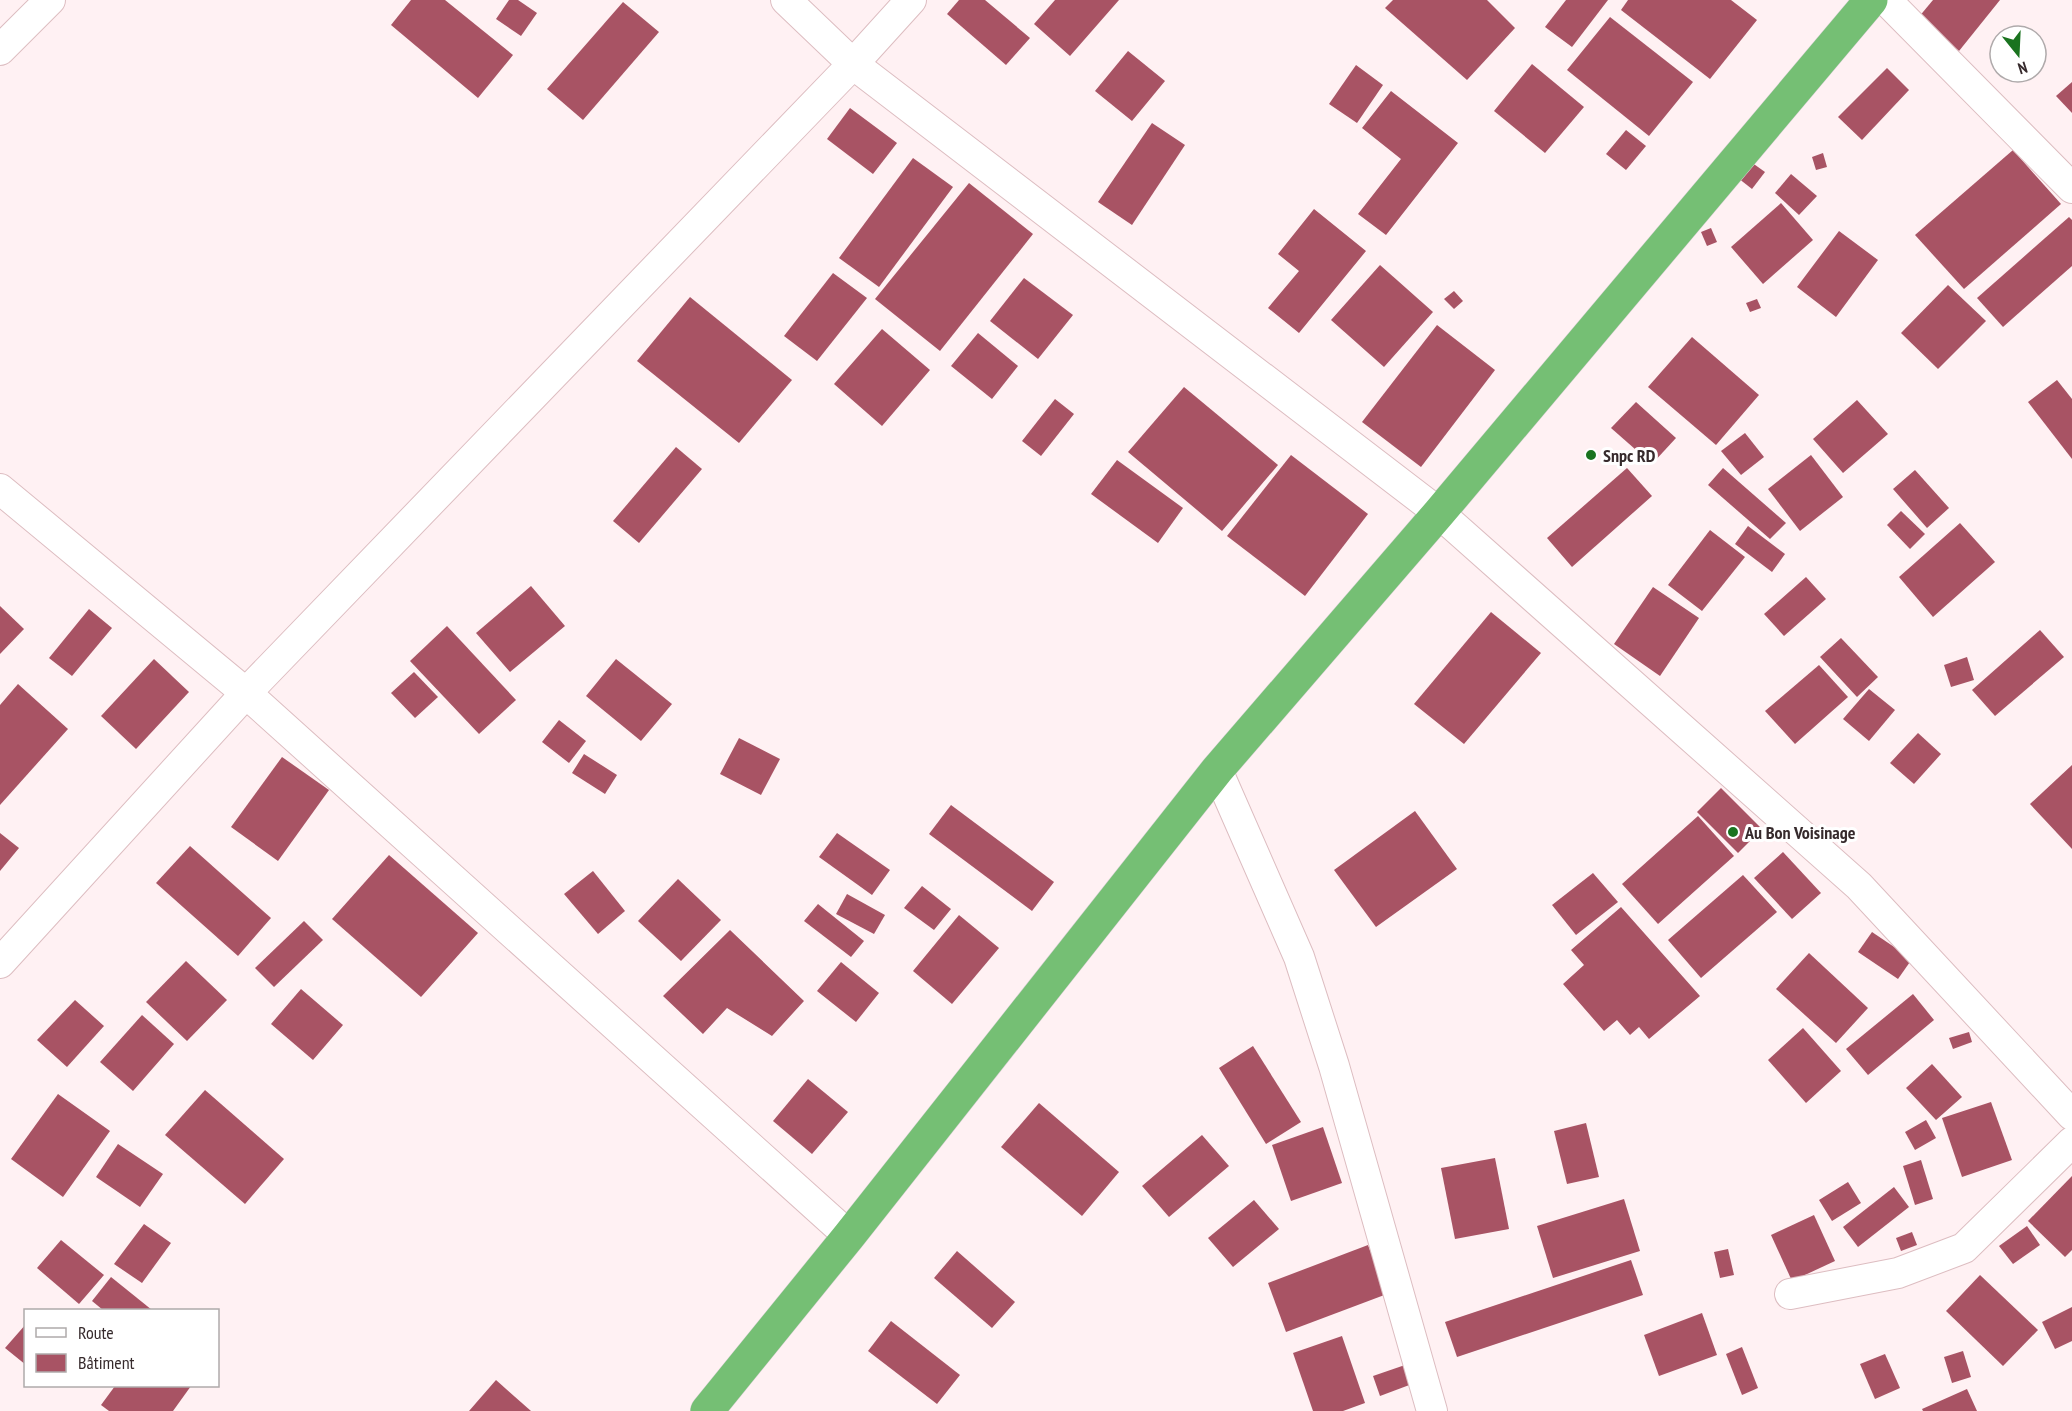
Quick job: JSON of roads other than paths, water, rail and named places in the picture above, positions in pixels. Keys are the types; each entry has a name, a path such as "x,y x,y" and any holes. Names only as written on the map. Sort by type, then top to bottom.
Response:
{"highway":[{"path":"707,1411 849,1236 1217,770 1439,513 1871,0"}],"street":[{"path":"0,50 50,0"},
{"path":"786,0 853,64 1439,513 1859,886 2072,1114"},
{"path":"0,963 246,693 853,64 911,0"},
{"path":"1886,0 2072,189"},
{"path":"0,489 246,693 849,1236"},
{"path":"1217,770 1299,957 1334,1066 1432,1411"},
{"path":"1791,1294 1898,1273 1964,1248 2072,1142"}],"place":[{"name":"Snpc RD","path":"1591,455"},
{"name":"Au Bon Voisinage","path":"1733,832"}]}
